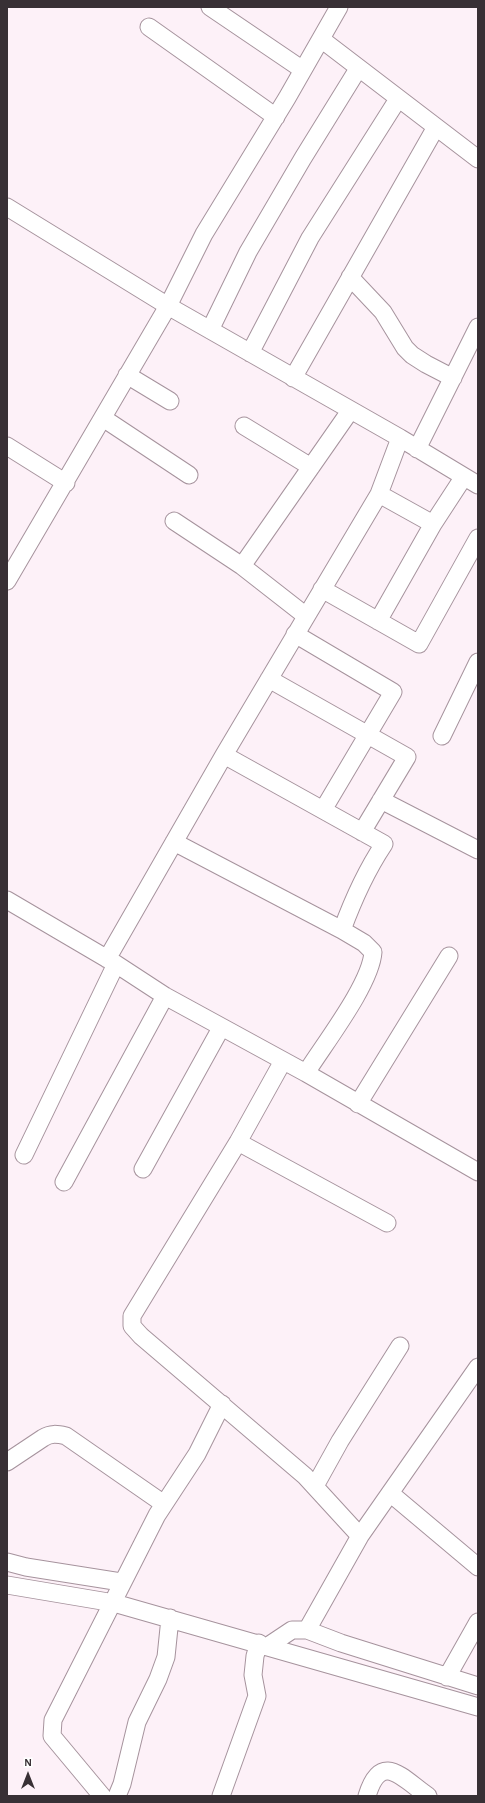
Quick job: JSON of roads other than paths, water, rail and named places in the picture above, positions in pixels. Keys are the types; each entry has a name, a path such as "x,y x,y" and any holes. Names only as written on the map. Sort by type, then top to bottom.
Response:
{"street":[{"path":"210,7 303,70"},
{"path":"7,581 66,483 168,306 204,234 276,117 339,7"},
{"path":"149,27 276,117"},
{"path":"321,39 358,69 478,159"},
{"path":"210,330 248,252 303,158 358,69"},
{"path":"250,353 310,238 398,99"},
{"path":"293,378 436,127"},
{"path":"7,207 168,306 350,411 400,438 478,486"},
{"path":"350,277 383,312 405,348 412,355 453,378"},
{"path":"417,449 478,327"},
{"path":"127,376 170,401"},
{"path":"242,566 350,411"},
{"path":"103,418 189,475"},
{"path":"244,426 311,466"},
{"path":"24,1154 111,962 174,842 269,678 379,494 400,438"},
{"path":"7,446 66,483"},
{"path":"378,621 433,524 463,478"},
{"path":"379,494 433,524"},
{"path":"174,521 242,566 306,616"},
{"path":"322,589 419,644 478,538"},
{"path":"295,634 393,692 366,734 323,810"},
{"path":"442,736 478,662"},
{"path":"269,678 407,758 362,832"},
{"path":"224,755 384,844 371,864 342,930"},
{"path":"381,800 478,850"},
{"path":"174,842 342,930 364,943 373,952 372,962 363,984 306,1073"},
{"path":"9,905 111,962 220,1028 306,1073 478,1172"},
{"path":"358,1104 449,956"},
{"path":"64,1182 165,996"},
{"path":"143,1169 220,1028"},
{"path":"283,1061 238,1142 132,1316 132,1326 141,1336 222,1404 315,1486 360,1536"},
{"path":"238,1142 387,1223"},
{"path":"315,1486 340,1441 400,1346"},
{"path":"307,1630 360,1536 478,1367"},
{"path":"102,1796 52,1736 53,1720 114,1603 122,1582 164,1504 197,1454 222,1404"},
{"path":"7,1462 49,1434 66,1436 164,1504"},
{"path":"390,1493 478,1568"},
{"path":"7,1562 26,1567 122,1582"},
{"path":"7,1585 114,1603 264,1645 478,1708"},
{"path":"117,1796 122,1784 137,1722 158,1679 166,1657 170,1618"},
{"path":"448,1677 478,1622"},
{"path":"221,1796 257,1696 253,1675 255,1656 264,1645 292,1630 307,1630 341,1643 478,1686"},
{"path":"367,1796 370,1786 378,1773 384,1770 392,1771 420,1794"}]}
